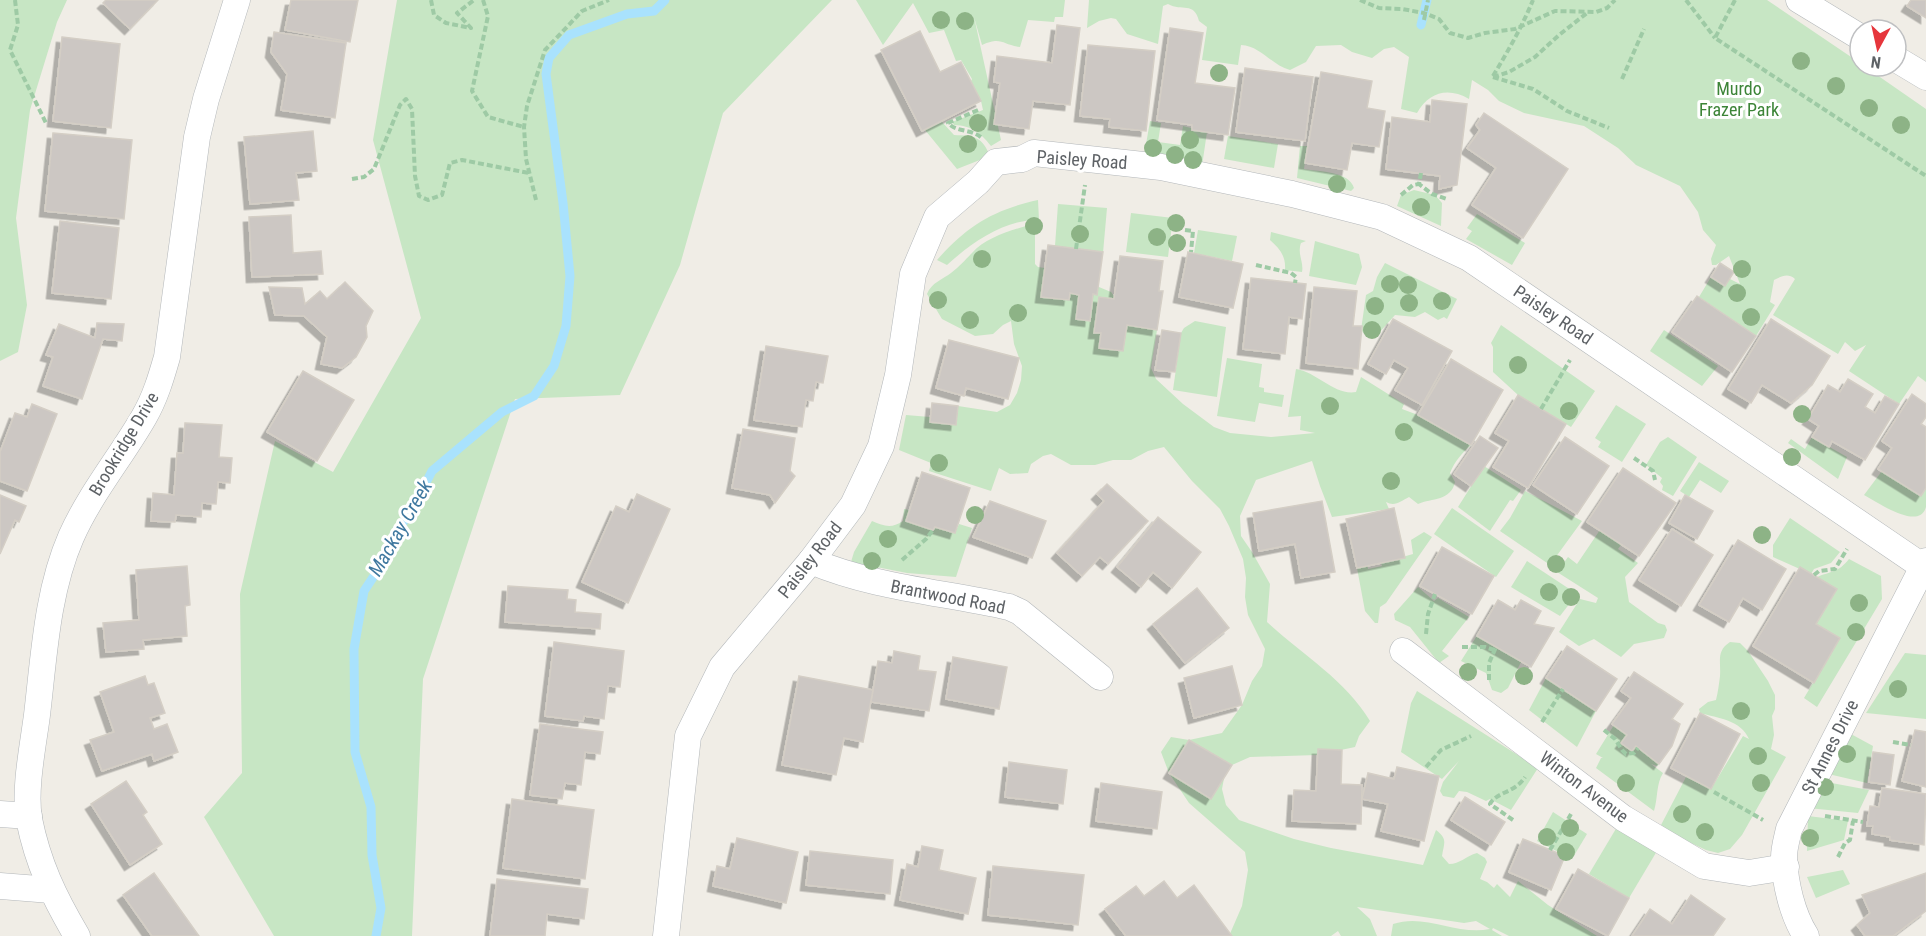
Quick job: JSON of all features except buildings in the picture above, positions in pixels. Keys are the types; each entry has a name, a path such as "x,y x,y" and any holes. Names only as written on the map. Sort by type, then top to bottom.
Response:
{"street":[{"name":"Brookridge Drive","path":"77,936 51,890 37,850 29,816 29,773 52,600 70,539 84,511 145,416 158,387 167,357 197,137 206,99 237,0"},
{"path":"1799,0 1848,30"},
{"path":"1908,66 1926,77"},
{"name":"Paisley Road","path":"666,936 688,736 722,667 811,561 853,505 881,446 898,375 913,274 937,217 978,182 996,162 1022,159 1034,153 1161,167 1292,194 1382,218 1469,258 1860,524 1924,563"},
{"name":"Brantwood Road","path":"811,561 840,573 890,586 1010,607 1020,612 1100,678"},
{"name":"St Annes Drive","path":"1806,936 1789,894 1784,856 1793,823 1924,563"},
{"name":"Winton Avenue","path":"1407,655 1623,818 1704,866 1749,873 1786,867"},
{"path":"0,814 29,816"},
{"path":"0,886 51,890"}],"path":[{"path":"15,0 18,25 10,50 46,123"},
{"path":"431,0 434,15 446,22 471,28 457,13 474,0"},
{"path":"483,0 488,16 472,91 488,117 524,127"},
{"path":"536,200 529,173 524,127 527,106 544,50 582,11 609,0"},
{"path":"1360,0 1379,8 1424,13 1439,19 1450,33 1468,38 1522,27 1565,9 1587,13"},
{"path":"1424,20 1428,0"},
{"path":"1492,77 1522,27 1533,0"},
{"path":"1492,77 1509,72 1535,57 1558,35 1587,13 1606,8 1615,0"},
{"path":"1686,0 1715,38 1926,176"},
{"path":"1715,38 1735,0"},
{"path":"1622,80 1644,29"},
{"path":"1492,77 1533,89 1567,111 1609,128"},
{"path":"351,179 364,177 375,169 400,105 406,99 412,109 415,176 419,196 428,200 442,195 450,163 462,160 529,173"},
{"path":"978,110 948,123 954,128 974,132 986,142"},
{"path":"1076,249 1088,159"},
{"path":"1421,173 1419,184 1432,194 1447,199"},
{"path":"1185,230 1194,231 1191,252"},
{"path":"1256,265 1291,273 1296,278 1295,283"},
{"path":"1541,409 1584,336"},
{"path":"1634,458 1653,471 1655,480"},
{"path":"1814,575 1819,571 1835,569 1860,524"},
{"path":"890,586 900,562 933,530"},
{"path":"1407,655 1425,637 1428,614 1435,594"},
{"path":"1462,647 1485,647 1494,650"},
{"path":"1513,820 1490,804 1493,798 1505,794 1522,782 1533,750 1563,689"},
{"path":"1426,767 1441,750 1482,732 1491,718"},
{"path":"1604,730 1615,739 1626,754 1634,753 1638,748"},
{"path":"1893,742 1911,745"},
{"path":"1550,850 1586,790"},
{"path":"1714,792 1793,823 1853,820 1863,822"},
{"path":"1838,857 1845,843 1850,840 1853,820"}],"green space":[{"path":"0,0 67,0 57,22 30,110 16,218 27,305 18,352 0,361"},
{"path":"397,0 832,0 723,113 680,265 620,395 515,399 423,679 412,936 274,936 204,817 242,773 240,594 275,441 333,472 421,318 373,140"},
{"path":"856,0 1065,0 1063,17 1055,17 1054,22 1028,20 1020,47 998,41 982,45 974,17 1001,140 991,146 975,131 954,125 952,122 983,110 972,79 961,60 956,61 944,30 929,33 913,3 883,45"},
{"name":"Murdo Frazer Park","path":"1089,0 1767,0 1848,55 1848,78 1881,78 1926,109 1926,382 1918,376 1899,404 1849,371 1866,345 1855,351 1845,342 1838,354 1773,315 1795,279 1790,276 1782,276 1774,280 1770,302 1775,305 1756,336 1699,297 1711,277 1724,286 1730,279 1740,284 1729,256 1716,265 1712,265 1711,259 1716,245 1703,230 1698,212 1680,186 1636,165 1618,148 1584,126 1524,113 1499,101 1488,90 1472,80 1469,99 1454,93 1446,93 1427,100 1417,113 1401,109 1409,57 1394,47 1384,49 1372,58 1352,52 1341,45 1316,46 1306,62 1290,70 1283,68 1260,52 1241,45 1238,65 1202,60 1207,27 1199,21 1191,9 1168,4 1163,6 1158,44 1127,34 1116,19 1099,21 1087,28"},
{"path":"1150,121 1161,123 1158,142 1180,145 1183,126 1207,132 1202,166 1144,156"},
{"path":"942,122 954,135 976,138 984,144 990,156 957,169 925,130"},
{"path":"1228,136 1278,144 1274,168 1224,159"},
{"path":"1300,146 1307,146 1304,169 1340,175 1351,182 1354,188 1351,191 1297,178"},
{"path":"1414,190 1435,195 1442,203 1441,226 1397,206 1401,195"},
{"path":"1038,200 1039,220 1001,228 978,241 947,265 937,260 959,238 982,221 1007,209"},
{"path":"1058,204 1107,208 1103,253 1055,246"},
{"path":"1131,213 1173,218 1168,257 1126,252"},
{"path":"1477,214 1525,243 1512,265 1466,239 1472,231 1467,228"},
{"path":"1032,224 1035,231 1035,264 1038,267 1058,270 1111,292 1138,327 1157,330 1151,368 1156,379 1183,404 1214,427 1230,433 1271,437 1315,433 1300,430 1301,416 1288,417 1296,369 1311,374 1341,391 1348,392 1356,392 1361,377 1404,404 1402,409 1418,415 1471,445 1459,458 1450,473 1455,482 1450,493 1418,504 1409,497 1395,504 1386,502 1389,509 1332,517 1312,461 1256,480 1240,516 1241,536 1270,584 1267,622 1336,680 1360,706 1370,721 1359,736 1355,747 1317,755 1250,757 1232,765 1225,773 1222,789 1226,805 1239,820 1294,839 1423,865 1436,830 1444,839 1442,856 1449,864 1477,853 1487,862 1480,879 1494,888 1497,884 1510,897 1518,881 1548,905 1597,936 1509,936 1493,928 1492,930 1502,936 1391,936 1393,924 1405,921 1466,930 1490,929 1476,921 1464,923 1357,907 1370,919 1377,936 1341,936 1338,931 1331,936 1229,936 1242,906 1248,870 1245,852 1189,803 1169,773 1161,752 1171,737 1189,740 1222,733 1242,705 1252,681 1262,666 1265,649 1248,615 1243,559 1220,509 1192,481 1164,447 1148,451 1131,460 1113,460 1095,465 1071,465 1051,454 1043,456 1031,464 1028,473 1010,474 999,468 991,491 929,471 931,463 899,450 906,415 930,417 930,422 956,425 958,406 997,412 1010,405 1021,380 1022,366 1014,344 1011,321 993,334 975,336 942,319 927,294 934,284 954,270 978,247 1000,235"},
{"path":"1198,230 1237,236 1232,261 1194,253"},
{"path":"1271,232 1306,241 1301,243 1300,247 1302,272 1285,270 1282,253 1270,240"},
{"path":"1315,241 1359,254 1362,267 1356,285 1309,276"},
{"path":"1385,263 1457,299 1447,319 1444,317 1438,320 1425,312 1415,317 1395,315 1377,335 1368,337 1361,330 1366,295 1373,291 1377,277"},
{"path":"1195,321 1226,327 1217,397 1173,390 1181,333 1184,328"},
{"path":"1501,325 1595,391 1571,427 1518,395 1493,372 1491,343"},
{"path":"1664,330 1718,366 1702,386 1650,351"},
{"path":"1227,358 1262,364 1259,387 1264,388 1264,392 1284,395 1282,407 1259,403 1255,422 1217,416"},
{"path":"1616,405 1646,424 1622,462 1598,447 1601,442 1595,438"},
{"path":"1668,437 1697,457 1673,496 1662,490 1663,486 1660,482 1662,478 1646,465 1660,442"},
{"path":"1812,437 1847,457 1838,479 1788,443 1791,439 1805,449"},
{"path":"1699,462 1729,481 1721,493 1700,480 1689,497 1680,491"},
{"path":"1484,466 1521,490 1513,501 1510,500 1490,531 1458,507"},
{"path":"1882,471 1921,495 1926,488 1926,507 1922,514 1915,517 1906,516 1864,495"},
{"path":"1525,491 1582,521 1550,565 1500,531"},
{"path":"1452,508 1514,551 1496,577 1434,534"},
{"path":"904,509 909,510 906,521 933,530 935,527 955,533 959,524 972,528 956,577 907,573 851,562 854,552 872,521 884,525 895,525 903,521"},
{"path":"1790,518 1840,552 1831,563 1814,569 1811,574 1773,557 1773,545"},
{"path":"1600,530 1621,545 1618,549 1638,563 1625,577 1629,602 1658,623 1665,625 1667,630 1664,638 1634,644 1621,657 1594,639 1579,646 1559,632 1580,599 1596,603 1598,598 1557,572 1568,557 1577,564"},
{"path":"1424,532 1432,537 1386,603 1380,607 1378,623 1375,623 1365,611 1357,568 1367,563 1368,569 1382,566 1381,563 1413,554 1411,540"},
{"path":"1849,559 1881,576 1882,599 1817,707 1804,698 1840,638 1816,624 1817,577 1838,569"},
{"path":"1527,561 1577,594 1560,616 1511,587"},
{"path":"1418,587 1434,601 1438,598 1469,617 1442,651 1449,656 1439,663 1410,627 1395,620 1394,614"},
{"path":"1478,634 1480,638 1521,662 1508,688 1501,693 1492,690 1486,673 1461,661"},
{"path":"1730,642 1740,643 1748,651 1775,695 1775,709 1772,716 1774,735 1771,749 1786,757 1742,835 1730,849 1718,853 1678,837 1661,825 1686,777 1711,789 1743,736 1749,739 1735,724 1700,713 1699,709 1708,702 1716,700 1721,653"},
{"path":"1905,653 1926,655 1926,719 1866,713"},
{"path":"1546,678 1596,711 1577,747 1529,710"},
{"path":"1417,691 1538,768 1511,810 1490,799 1486,801 1467,792 1459,791 1454,798 1443,796 1440,791 1443,782 1459,761 1442,779 1401,752 1411,703"},
{"path":"1614,725 1627,735 1621,744 1632,751 1636,746 1659,764 1657,766 1651,764 1663,773 1659,782 1654,811 1596,768 1603,758 1596,754"},
{"path":"1849,733 1873,746 1867,783 1824,773"},
{"path":"1821,781 1869,790 1858,813 1808,808"},
{"path":"1553,812 1587,834 1572,859 1537,841"},
{"path":"1808,816 1848,821 1844,840 1807,851"},
{"path":"1617,827 1657,851 1629,898 1589,874"},
{"path":"1843,870 1850,884 1816,898 1807,877"}],"waterway":[{"name":"Mackay Creek","path":"376,936 381,908 372,855 371,807 355,752 354,649 364,591 432,471 502,412 534,396 554,366 566,326 570,276 546,74 549,58 569,35 627,14 654,11 665,0"},
{"path":"1421,25 1427,0"}]}
